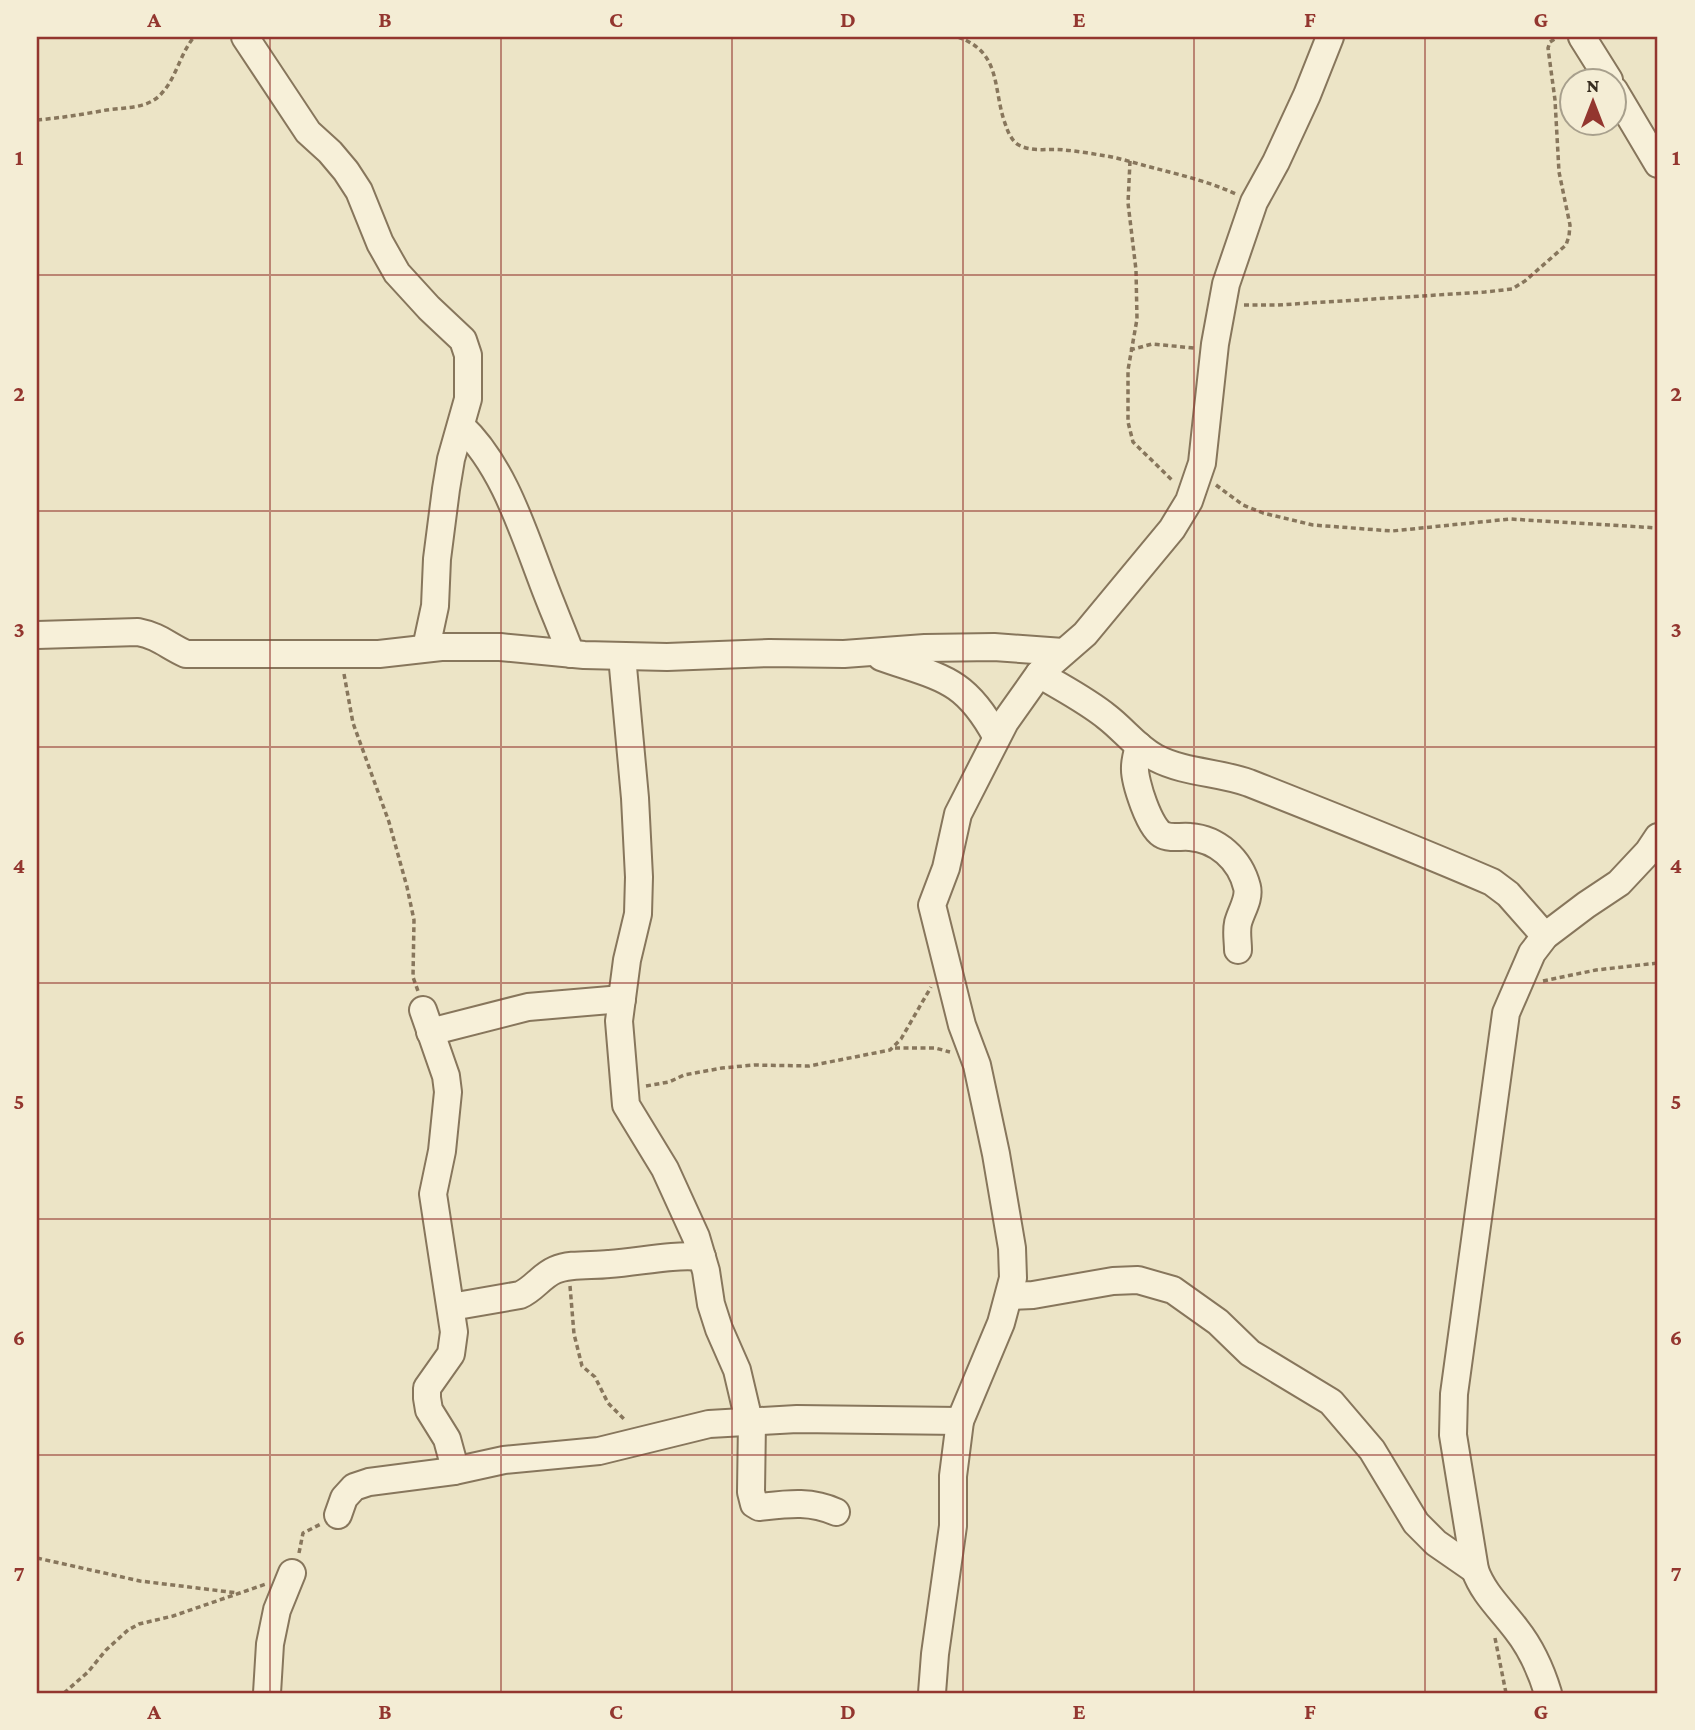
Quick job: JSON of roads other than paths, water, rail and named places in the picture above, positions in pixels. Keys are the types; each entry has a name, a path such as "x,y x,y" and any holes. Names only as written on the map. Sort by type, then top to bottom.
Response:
{"street":[{"path":"246,37 308,132 330,152 359,191 380,243 397,273 463,340 468,355 468,399 451,459 436,559 435,606 426,648"},
{"path":"932,1693 953,1526 953,1476 960,1421 1001,1323 1013,1278 1012,1248 977,1065 962,1025 932,905 946,868 958,814 996,736 1039,674 1085,634 1172,529 1189,501 1202,463 1221,304 1254,202 1307,95 1330,37"},
{"path":"1582,37 1600,66"},
{"path":"1628,112 1658,164"},
{"path":"461,426 474,438 507,494 532,549 541,580 571,654"},
{"path":"37,635 138,632 154,635 174,649 187,654 379,654 426,648 500,647 571,654 667,657 994,646 1063,652"},
{"path":"867,652 927,671 953,684 973,700 996,736"},
{"path":"622,656 639,877 638,914 619,1021 626,1105 677,1192 696,1237 711,1304 737,1370 750,1421 751,1492 754,1504 759,1507 800,1503 824,1506 836,1511"},
{"path":"1039,674 1097,709 1156,758 1177,766 1227,776 1318,809 1492,882 1508,894 1545,936"},
{"path":"1139,746 1136,778 1155,830 1167,837 1201,838 1215,843 1231,857 1248,888 1237,931 1238,950"},
{"path":"1548,1693 1541,1670 1517,1631 1480,1586 1475,1570 1453,1435 1454,1394 1506,1013 1532,953 1545,936 1619,883 1648,852 1658,836"},
{"path":"454,1471 451,1451 429,1410 427,1398 427,1388 451,1354 454,1332 433,1194 442,1151 448,1093 446,1076 426,1021 528,1007 622,999"},
{"path":"451,1307 520,1294 558,1268 633,1262 677,1255 702,1257"},
{"path":"1009,1296 1138,1280 1173,1290 1218,1322 1250,1353 1331,1402 1372,1450 1416,1523 1436,1543 1475,1570"},
{"path":"338,1515 344,1498 354,1487 384,1479 454,1471 505,1460 598,1451 709,1424 750,1421 960,1421"},
{"path":"267,1693 270,1644 277,1611 292,1573"}]}
